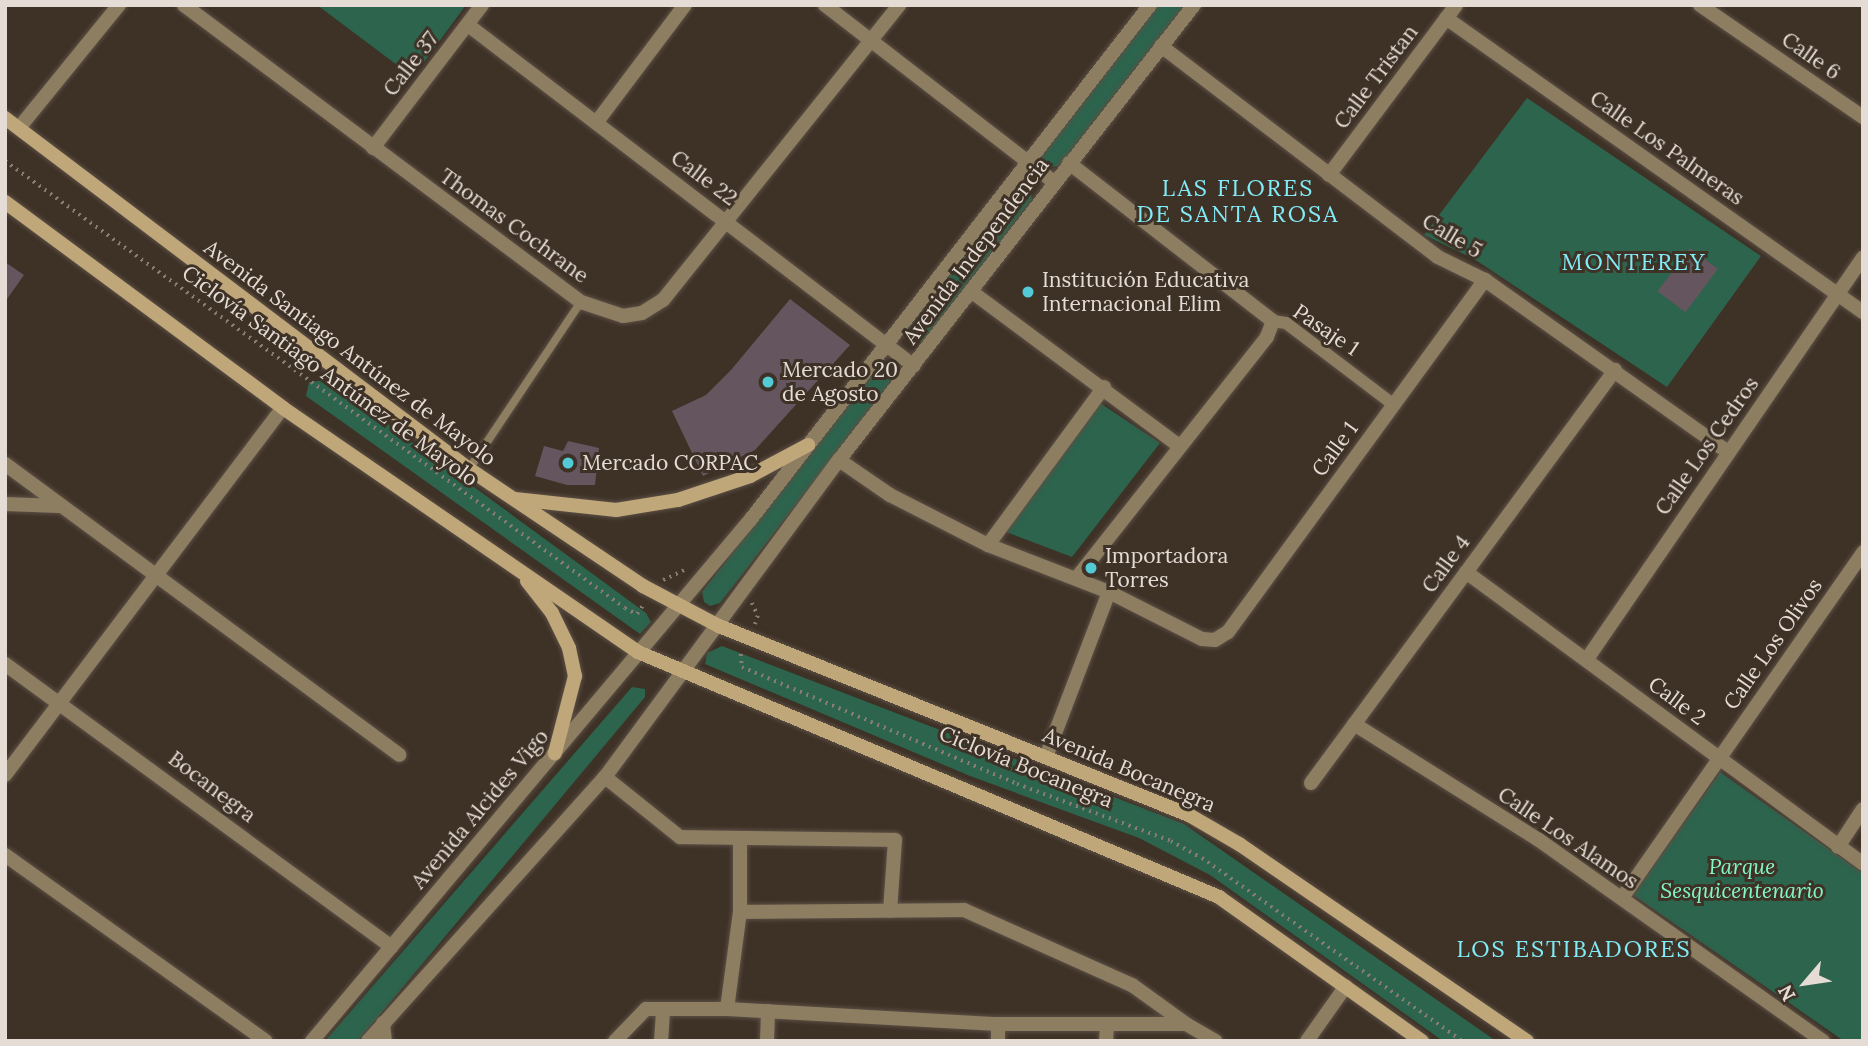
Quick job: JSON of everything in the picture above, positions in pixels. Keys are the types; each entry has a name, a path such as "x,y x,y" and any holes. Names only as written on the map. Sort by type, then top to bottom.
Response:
{"main road":[{"name":"Avenida Santiago Antúnez de Mayolo","path":"5,118 469,469 653,591 680,604"},
{"path":"5,202 283,408 638,652 682,674 1166,871 1219,897 1422,1041"},
{"path":"513,499 616,510 678,500 750,476 808,445"},
{"path":"517,569 552,613 569,648 575,676 555,753"},
{"name":"Avenida Bocanegra","path":"680,604 719,626 1189,815 1239,844 1527,1041"}],"street":[{"path":"19,128 119,5"},
{"name":"Thomas Cochrane","path":"184,5 581,302 623,316 642,313 663,300 729,222 899,5"},
{"name":"Calle 37","path":"373,148 482,5"},
{"path":"596,123 685,5"},
{"path":"825,5 1055,183"},
{"name":"Avenida Independencia","path":"680,604 886,346 1150,5"},
{"name":"Avenida Independencia","path":"719,626 839,460 1194,5"},
{"name":"Calle Tristan","path":"1329,175 1456,5"},
{"name":"Calle 6","path":"1700,5 1863,117"},
{"name":"Calle Los Palmeras","path":"1446,18 1863,312"},
{"name":"Calle 22","path":"468,25 914,366"},
{"name":"Calle 5","path":"1161,46 1437,257 1485,280 1728,452"},
{"name":"Pasaje 1","path":"1069,163 1273,321 1286,323 1394,405"},
{"name":"Calle Los Cedros","path":"1587,659 1863,258"},
{"name":"Calle 1","path":"1110,592 1202,639 1215,640 1228,632 1485,280"},
{"path":"972,292 1104,387 1179,446"},
{"path":"1076,579 1267,337 1273,321"},
{"name":"Calle 4","path":"1311,783 1615,370"},
{"path":"988,545 1104,387"},
{"path":"5,775 283,408"},
{"path":"839,460 890,495 988,545 1110,592 1046,757"},
{"path":"5,464 58,506 157,575 399,755"},
{"path":"5,504 58,506"},
{"name":"Calle Los Olivos","path":"1622,898 1863,552"},
{"name":"Calle 2","path":"1466,572 1863,864"},
{"name":"Avenida Alcides Vigo","path":"312,1041 680,604"},
{"path":"368,1041 605,777 719,626"},
{"name":"Bocanegra","path":"5,664 60,700 393,947"},
{"name":"Calle Los Alamos","path":"1354,724 1539,840 1823,1041"},
{"path":"605,777 680,837 740,840 895,840 890,911"},
{"path":"1838,847 1863,809"},
{"path":"727,1009 740,912 740,840"},
{"path":"5,856 267,1041"},
{"path":"740,912 964,910 1132,985 1186,1024 1215,1041"},
{"path":"1307,1041 1346,986"},
{"path":"615,1041 646,1009 727,1009 998,1024 1186,1024"},
{"path":"662,1041 663,1009"},
{"path":"767,1041 768,1011"},
{"path":"383,1023 384,1041"},
{"path":"998,1024 998,1041"},
{"path":"1106,1041 1107,1025"}],"lane":[{"path":"469,469 581,302"}],"path":[{"name":"Ciclovía Santiago Antúnez de Mayolo","path":"5,161 637,614 653,591"},
{"path":"653,591 669,575 688,569 705,573"},
{"name":"Ciclovía Bocanegra","path":"741,595 756,606 758,616 738,660 742,667 1017,784 1171,841 1202,858 1462,1041"}],"green space":[{"path":"317,5 466,5 413,77"},
{"path":"1158,5 1185,5 1059,166 1044,168 1041,156"},
{"path":"1527,98 1761,256 1667,387 1474,259 1424,235"},
{"path":"1019,186 1031,191 1032,200 924,341 913,344 905,333"},
{"path":"878,366 892,374 891,382 720,603 710,606 704,602 702,592"},
{"path":"328,380 646,613 651,622 640,634 306,396 309,382"},
{"path":"1100,403 1160,443 1072,557 1006,532"},
{"path":"722,646 1184,824 1496,1041 1443,1041 1210,875 1139,838 970,776 705,664 707,653"},
{"path":"632,687 645,689 645,697 358,1041 325,1041"},
{"name":"Parque Sesquicentenario","path":"1720,772 1863,873 1863,1041 1844,1041 1633,895"}],"building":[{"path":"1690,248 1718,269 1685,312 1658,291"},
{"path":"5,262 24,275 5,302"},
{"name":"Mercado 20 de Agosto","path":"790,299 850,345 755,450 703,476 672,411 706,395 731,370"},
{"name":"Mercado CORPAC","path":"568,441 599,448 595,485 567,485 535,476 544,446 563,451"}],"place":[{"name":"Institución Educativa Internacional Elim","path":"1028,292"},
{"name":"Mercado 20 de Agosto","path":"768,382"},
{"name":"Mercado CORPAC","path":"568,463"},
{"name":"Importadora Torres","path":"1091,568"}],"district":[{"name":"LAS FLORES DE SANTA ROSA","path":"1238,201"},
{"name":"MONTEREY","path":"1634,262"},
{"name":"LOS ESTIBADORES","path":"1574,949"}]}
